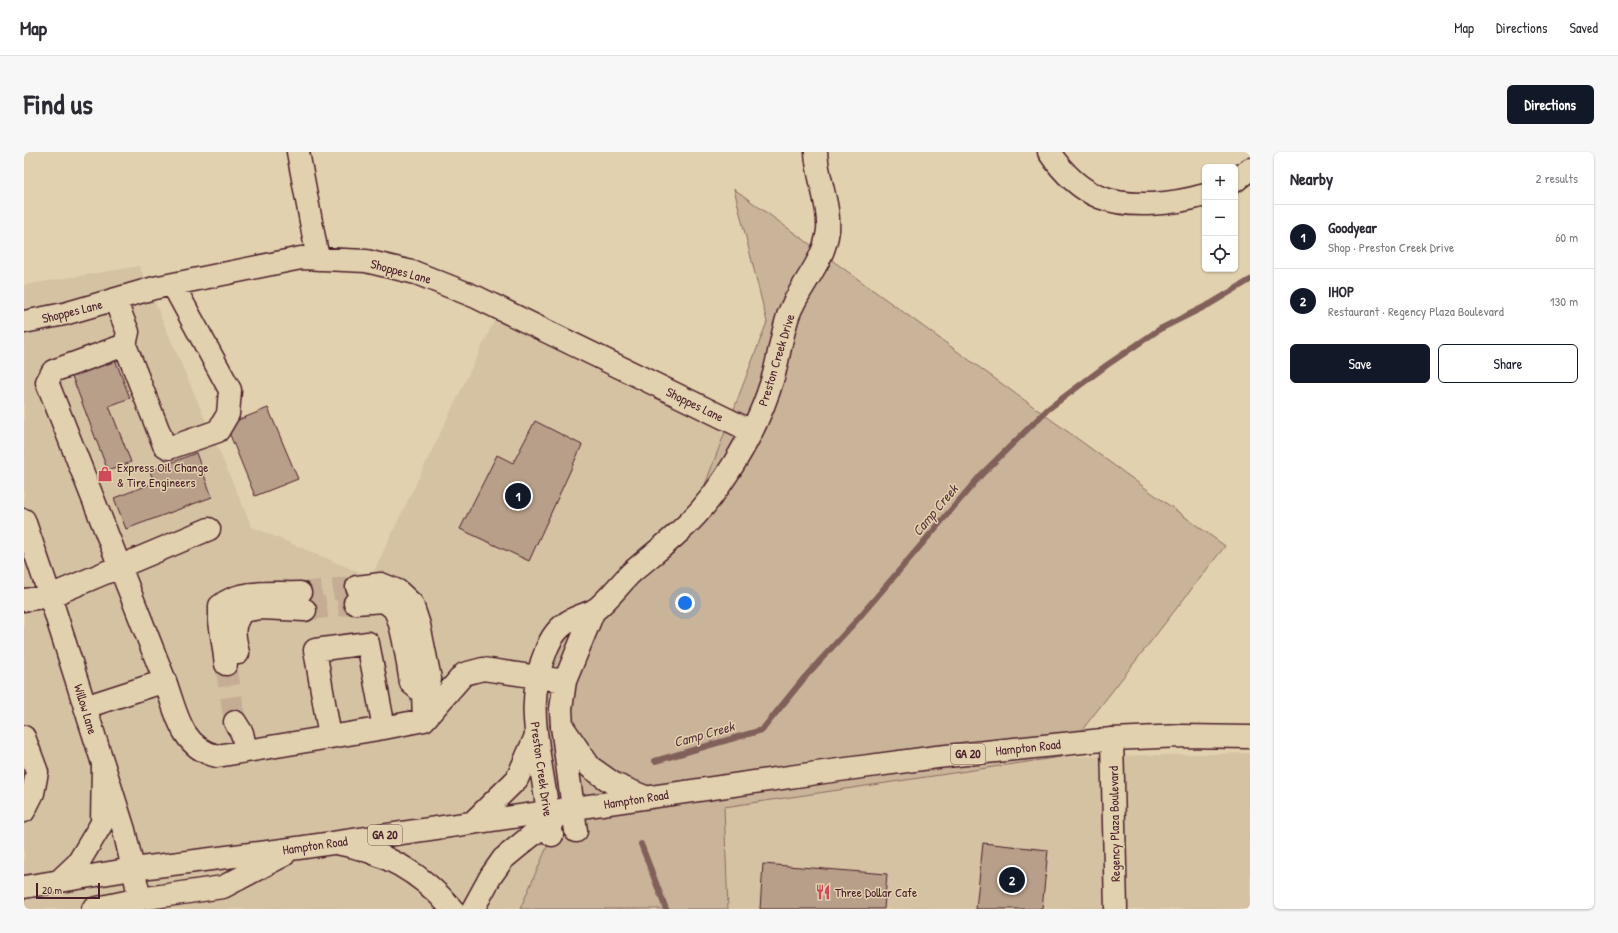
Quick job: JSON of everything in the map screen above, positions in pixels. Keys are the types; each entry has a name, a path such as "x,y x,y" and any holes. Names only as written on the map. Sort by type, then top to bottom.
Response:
{"street":[{"path":"298,152 318,259"},
{"name":"Preston Creek Drive","path":"550,823 534,723 538,676 547,649 555,632 570,620 594,610 631,574 681,530 708,502 733,464 751,431 774,374 788,316 817,265 826,244 828,219 816,152"},
{"path":"1049,152 1073,181 1099,197 1114,201 1155,203 1174,202 1202,196"},
{"path":"1238,179 1250,169"},
{"name":"Shoppes Lane","path":"24,322 64,314 173,285 301,258 366,261 423,276 476,297 751,431"},
{"path":"115,300 128,332 125,345 164,445 169,448 218,431 228,414 230,390 173,285"},
{"path":"125,345 53,371 47,382 183,730 194,745 200,750 217,756 242,731 330,737 424,720 464,674 483,669 538,676 565,682"},
{"name":"Willow Lane","path":"24,520 50,596 124,830 133,869 135,903"},
{"path":"24,600 50,596 209,529"},
{"path":"356,595 380,584 398,591 412,604 419,625 430,679 423,693 424,720"},
{"path":"233,664 220,621 220,606 228,599 241,595 302,601"},
{"name":"Preston Creek Drive","path":"576,831 561,709 565,682 594,610"},
{"path":"330,737 315,650 368,643 384,728"},
{"path":"85,707 165,681"},
{"path":"562,726 590,767 614,784 645,797"},
{"path":"472,823 517,779 536,736"},
{"name":"Hampton Road","path":"24,887 133,869 335,843 472,823 550,823 573,808 930,758 1112,739 1182,736 1250,737"},
{"path":"24,738 36,772 33,793 24,811"},
{"name":"Regency Plaza Boulevard","path":"1112,739 1116,909"},
{"path":"59,881 78,863 102,823 103,765"},
{"path":"473,909 491,876 503,859 550,823"},
{"path":"335,843 368,851 409,870 427,883 452,909"},
{"path":"93,909 223,887 298,848"}],"shaded area":[{"path":"734,189 1225,546 1061,757 724,807 728,909 520,909 554,831 540,647 698,503 767,322"},
{"path":"139,266 252,527 371,577 499,311 728,425 698,503 520,909 24,909 24,285"},
{"path":"1250,753 1250,909 728,909 723,807 1061,757"}],"building":[{"path":"113,354 130,398 109,406 131,462 108,471 70,371"},
{"path":"268,408 298,479 255,496 226,425"},
{"path":"535,421 582,445 529,561 460,529 497,455 513,463"},
{"path":"196,453 212,497 126,529 114,498 154,483 150,471"},
{"path":"983,843 1048,850 1042,909 976,909"},
{"name":"Three Dollar Cafe","path":"763,864 887,874 884,909 760,909"}],"waterway":[{"name":"Camp Creek","path":"655,761 762,730 805,677 856,621 981,475 1048,409 1107,365 1160,329 1210,304 1250,280"},
{"name":"Camp Creek","path":"641,844 666,909"}],"tunnel":[{"path":"300,593 357,587"},
{"path":"305,610 355,603"},
{"path":"226,664 235,722"}],"place":[{"name":"Express Oil Change & Tire Engineers","path":"105,474"},
{"name":"Goodyear","path":"518,496"},
{"name":"IHOP","path":"1012,880"},
{"name":"Three Dollar Cafe","path":"823,892"}]}
